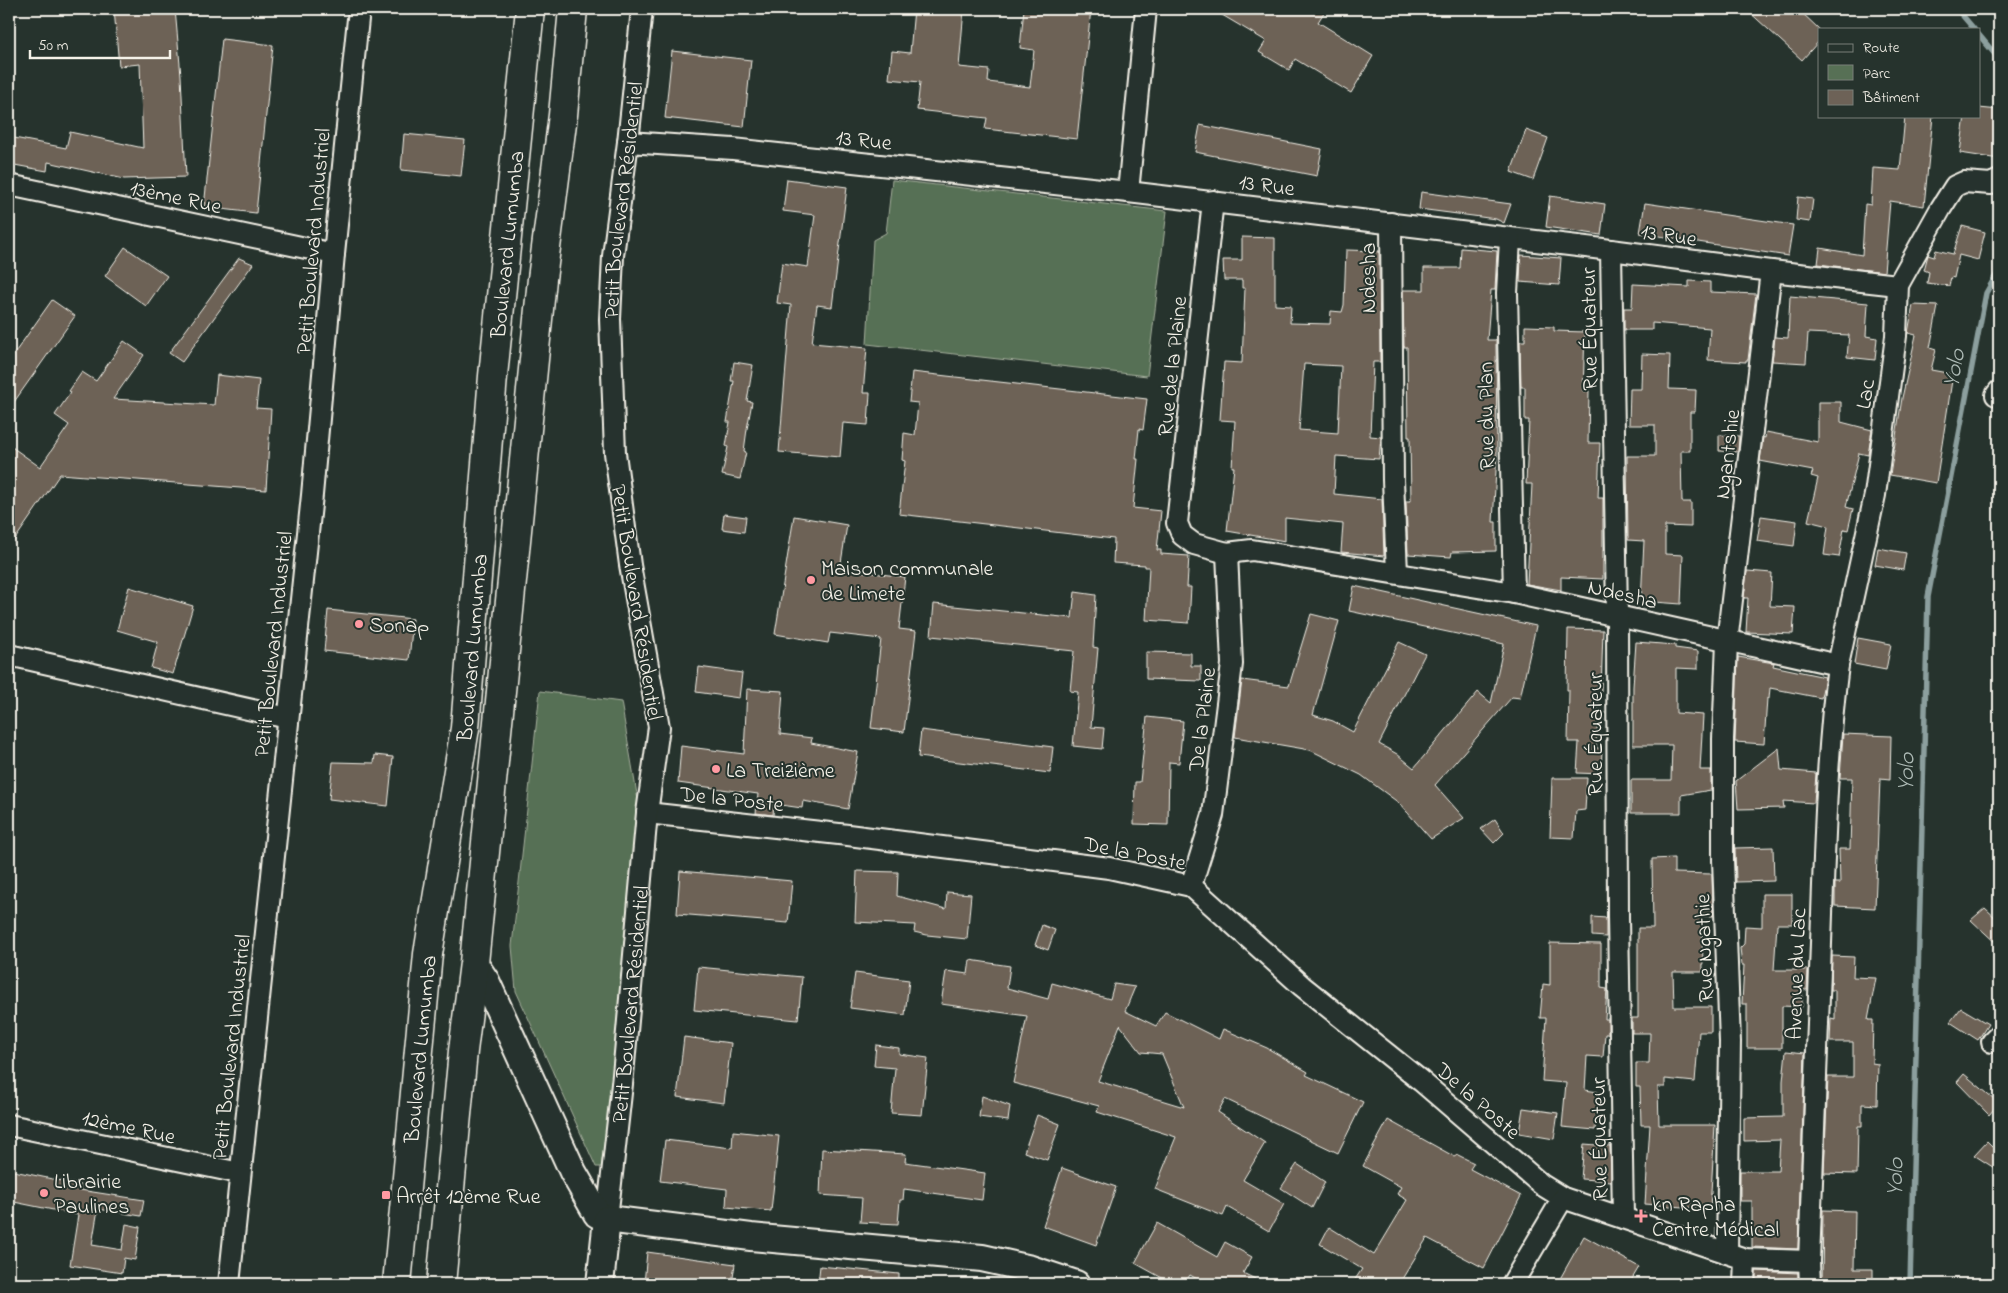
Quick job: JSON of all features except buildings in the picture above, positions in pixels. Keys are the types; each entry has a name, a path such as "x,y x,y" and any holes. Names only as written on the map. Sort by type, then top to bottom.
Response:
{"highway":[{"name":"Boulevard Lumumba","path":"397,1284 428,954 465,728 493,376 530,9"},
{"name":"Boulevard Lumumba","path":"441,1284 538,319 573,9"}],"street":[{"name":"Petit Boulevard Industriel","path":"229,1284 312,495 359,9"},
{"name":"Petit Boulevard Résidentiel","path":"600,1284 623,1075 647,813 659,727 630,565 615,453 610,319 613,256 628,142 642,9"},
{"path":"1128,192 1146,9"},
{"name":"13 Rue","path":"628,142 733,149 1213,201 1611,250 1771,272 1898,285"},
{"name":"Lac","path":"1838,665 1875,495 1896,336 1898,285 1955,186 1964,182 1991,184 1999,180"},
{"name":"13ème Rue","path":"9,185 334,254"},
{"name":"Rue de la Plaine","path":"1182,534 1177,523 1213,201"},
{"name":"Ndesha","path":"1391,223 1393,480 1397,573"},
{"name":"Rue du Plan","path":"1510,239 1507,293 1514,593"},
{"name":"Rue Équateur","path":"1611,250 1623,1218"},
{"name":"Ngantshie","path":"1727,642 1771,272"},
{"name":"Ndesha","path":"1182,534 1194,544 1227,553 1252,550 1514,593 1617,615 1727,642 1838,665"},
{"name":"De la Plaine","path":"1191,886 1214,815 1232,664 1227,553"},
{"name":"Rue Ngathie","path":"1727,642 1723,739 1723,860 1736,1256"},
{"path":"9,655 288,718"},
{"name":"Avenue du Lac","path":"1810,1284 1809,1261 1825,811 1838,665"},
{"name":"De la Poste","path":"647,813 848,835 1108,868 1191,886 1302,986 1421,1081 1542,1185 1563,1198 1736,1256 1809,1261"},
{"path":"474,963 490,989 581,1187 597,1214 607,1219 751,1237 982,1258 1076,1284"},
{"name":"12ème Rue","path":"9,1125 240,1173"},
{"path":"1512,1284 1563,1198"},
{"path":"1736,1256 1744,1284"}],"green space":[{"path":"892,180 1167,211 1147,376 867,344 873,240 886,233"},
{"path":"540,691 621,702 638,800 608,1167 596,1167 516,991 512,946"}],"waterway":[{"path":"1957,9 1973,28"},
{"path":"1980,36 1999,59"},
{"name":"Yolo","path":"1910,1284 1928,597 1986,293 1999,270"}],"place":[{"name":"Maison communale de Limete","path":"811,580"},
{"name":"Sonap","path":"359,624"},
{"name":"La Treizième","path":"716,769"},
{"name":"Librairie Paulines","path":"44,1193"},
{"name":"Arrêt 12ème Rue","path":"386,1195"},
{"name":"kn Rapha Centre Médical","path":"1641,1216"}]}
